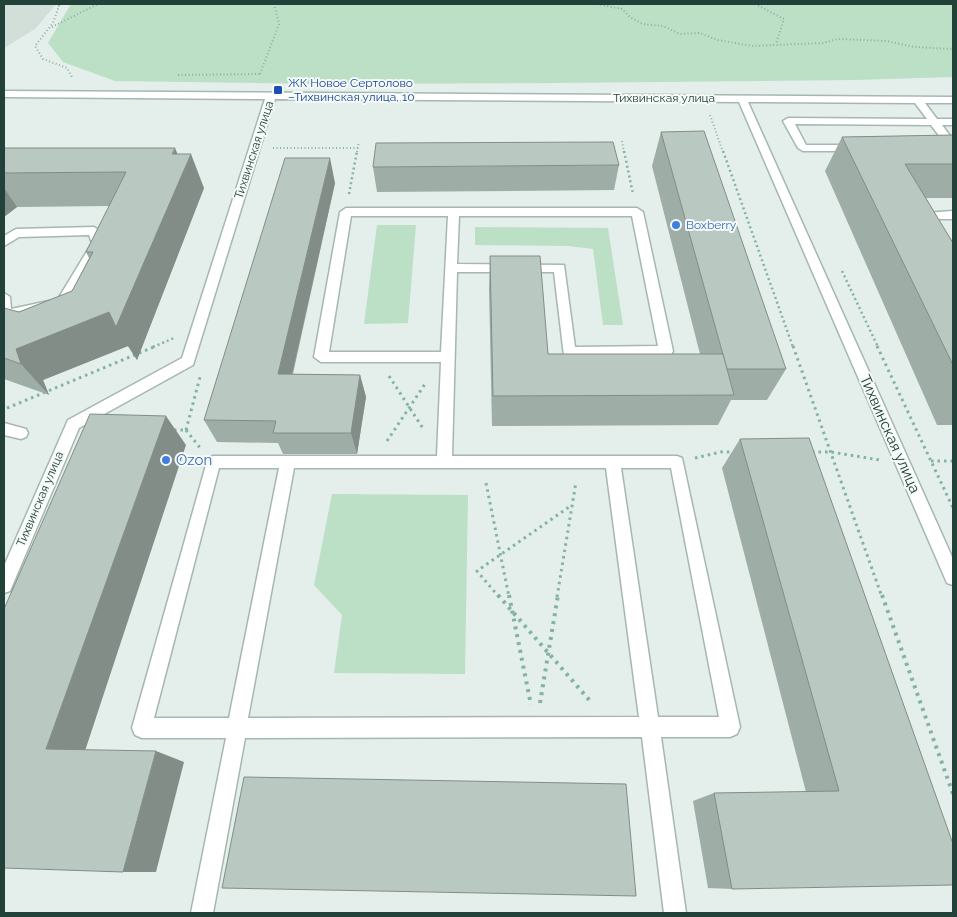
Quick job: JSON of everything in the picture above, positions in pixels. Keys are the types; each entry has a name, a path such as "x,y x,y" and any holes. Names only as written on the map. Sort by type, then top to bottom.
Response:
{"street":[{"path":"4,94 271,96"},
{"name":"Тихвинская улица","path":"4,585 73,424 188,361 271,96 953,100"},
{"name":"Тихвинская улица","path":"742,98 953,577"},
{"path":"918,100 936,122 950,148"},
{"path":"868,148 802,148 788,121 953,122"},
{"path":"448,357 321,357 346,212 637,212 666,352 569,352 560,268 451,268"},
{"path":"444,462 454,212"},
{"path":"931,237 923,222 929,216 953,215"},
{"path":"4,242 16,234 94,231 98,243 62,303 4,314 4,297"},
{"path":"4,429 21,433"},
{"path":"213,462 482,462 677,462 730,727 142,728 213,462"},
{"path":"202,913 288,462"},
{"path":"613,462 675,913"}],"path":[{"path":"55,4 59,6 58,15 51,28 35,46 37,54 46,61 67,68 72,77 81,77"},
{"path":"51,28 98,4"},
{"path":"271,96 260,74 278,24 274,4"},
{"path":"597,4 622,9 630,17 643,24 663,26 680,34 700,33 718,40 752,46 823,43 838,39 887,41 914,47 953,49"},
{"path":"755,4 784,19 776,44"},
{"path":"174,76 260,74"},
{"path":"709,112 953,794"},
{"path":"622,141 637,212"},
{"path":"346,212 359,142"},
{"path":"264,148 358,148"},
{"path":"839,264 953,508"},
{"path":"4,409 198,328"},
{"path":"376,357 444,462"},
{"path":"372,462 432,372 448,357"},
{"path":"167,430 186,430 201,374"},
{"path":"677,462 721,452 741,452"},
{"path":"811,452 831,452 883,461"},
{"path":"931,461 953,461"},
{"path":"482,462 536,727"},
{"path":"536,727 579,462"},
{"path":"572,505 477,571 613,727"}],"shaded area":[{"path":"4,4 56,4 35,29 4,48"}],"green space":[{"path":"71,4 953,4 953,77 856,80 555,83 322,84 115,81 63,62 48,43"},
{"path":"377,225 416,225 408,323 364,324"},
{"path":"475,227 608,228 623,325 603,325 593,249 568,246 475,245"},
{"path":"332,494 468,495 465,674 334,673 342,615 314,585"}],"building":[{"path":"704,131 786,369 727,369 661,132"},
{"path":"953,135 953,164 905,164 953,243 953,365 842,137"},
{"path":"613,142 619,165 373,167 376,143"},
{"path":"4,148 175,148 172,154 191,154 116,327 109,312 16,349 21,364 4,358 4,308 19,312 72,291 93,252 86,252 126,172 4,173"},
{"path":"285,158 330,158 278,374 360,375 351,433 273,433 276,421 204,420"},
{"path":"490,256 540,256 548,354 723,354 734,395 493,396"},
{"path":"90,414 166,416 46,749 156,751 123,872 4,868 4,609"},
{"path":"809,438 953,844 953,885 732,889 714,793 839,791 740,439"},
{"path":"244,777 626,784 636,896 222,888"}],"place":[{"name":"ЖК Новое Сертолово –Тихвинская улица, 10","path":"278,90"},
{"name":"Boxberry","path":"676,225"},
{"name":"Ozon","path":"166,460"}]}
